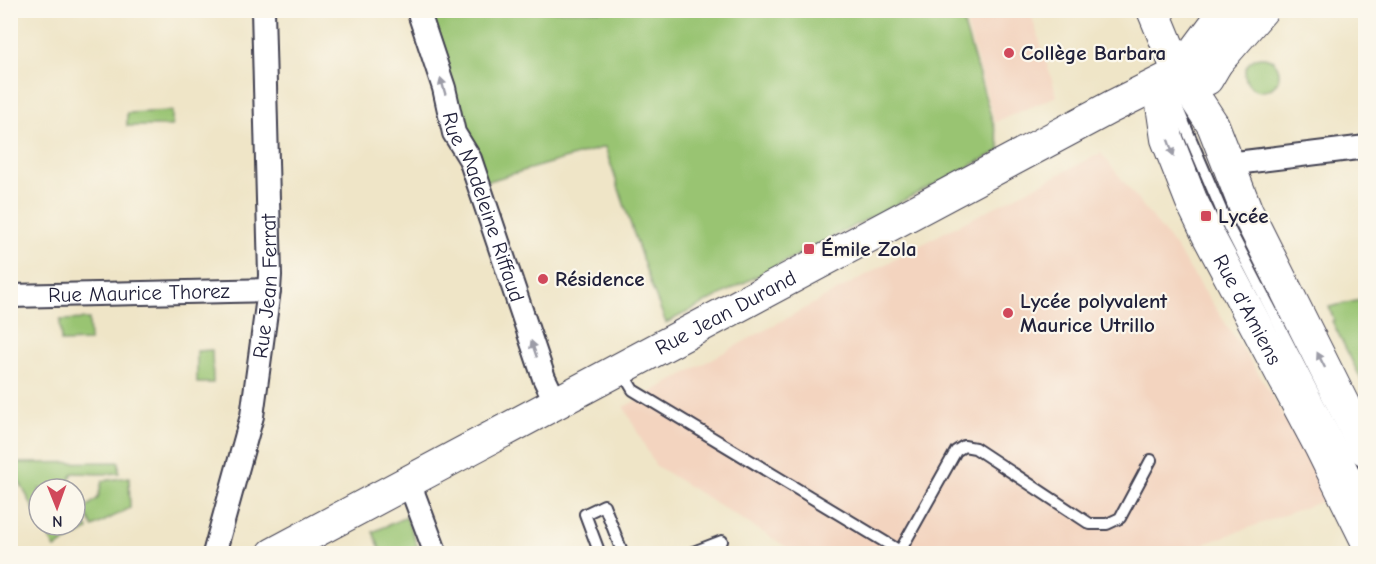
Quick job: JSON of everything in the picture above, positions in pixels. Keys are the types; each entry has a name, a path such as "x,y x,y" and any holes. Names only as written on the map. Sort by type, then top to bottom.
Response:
{"street":[{"name":"Rue Jean Ferrat","path":"214,554 252,417 269,290 263,10"},
{"name":"Rue Madeleine Riffaud","path":"418,10 444,88 454,133 470,159 544,378 556,403"},
{"name":"Rue d'Amiens","path":"1153,10 1195,77 1247,212 1359,476 1365,539"},
{"path":"1195,77 1226,10"},
{"path":"1195,77 1262,10"},
{"name":"Rue Jean Durand","path":"273,554 1101,113 1195,77"},
{"name":"Rue d'Amiens","path":"1195,77 1162,105 1167,140 1178,168 1209,237 1359,476"},
{"path":"1228,164 1365,147"},
{"name":"Rue Maurice Thorez","path":"10,296 269,290"},
{"path":"409,482 436,554"}],"lane":[{"path":"1187,129 1195,77 1252,10"},
{"name":"Rue d'Amiens","path":"1195,77 1176,102 1187,129 1229,228 1359,476"},
{"path":"620,368 633,390 900,551 956,451 964,446 975,448 1090,524 1107,524 1120,518 1151,460"},
{"path":"600,554 585,514 604,505 623,554"},
{"path":"688,554 722,541"}],"shaded area":[{"name":"Collège Barbara","path":"963,11 1030,11 1057,96 995,122"},
{"name":"Lycée polyvalent Maurice Utrillo","path":"1101,153 1174,245 1264,382 1331,498 1179,553 796,553 655,465 624,407 941,234"}],"green space":[{"path":"420,11 960,11 1001,150 666,323 605,147 485,182"},
{"path":"1262,57 1274,62 1279,74 1274,86 1262,91 1250,86 1245,74 1250,62"},
{"path":"172,111 172,126 127,126 127,113"},
{"path":"1365,299 1365,326 1359,336 1365,362 1365,387 1332,321 1334,320 1329,307"},
{"path":"89,319 90,341 61,342 60,320"},
{"path":"212,350 213,383 197,383 197,351"},
{"path":"119,462 119,473 73,473 71,477 27,477 27,496 16,475 16,463"},
{"path":"129,477 130,508 93,527 87,515 87,507 98,498 102,481"},
{"path":"406,517 420,553 382,553 373,532"},
{"path":"49,537 75,537 55,548"}],"place":[{"name":"Collège Barbara","path":"1009,53"},
{"name":"Lycée","path":"1206,216"},
{"name":"Émile Zola","path":"809,249"},
{"name":"Résidence","path":"543,279"},
{"name":"Lycée polyvalent Maurice Utrillo","path":"1008,313"}]}
